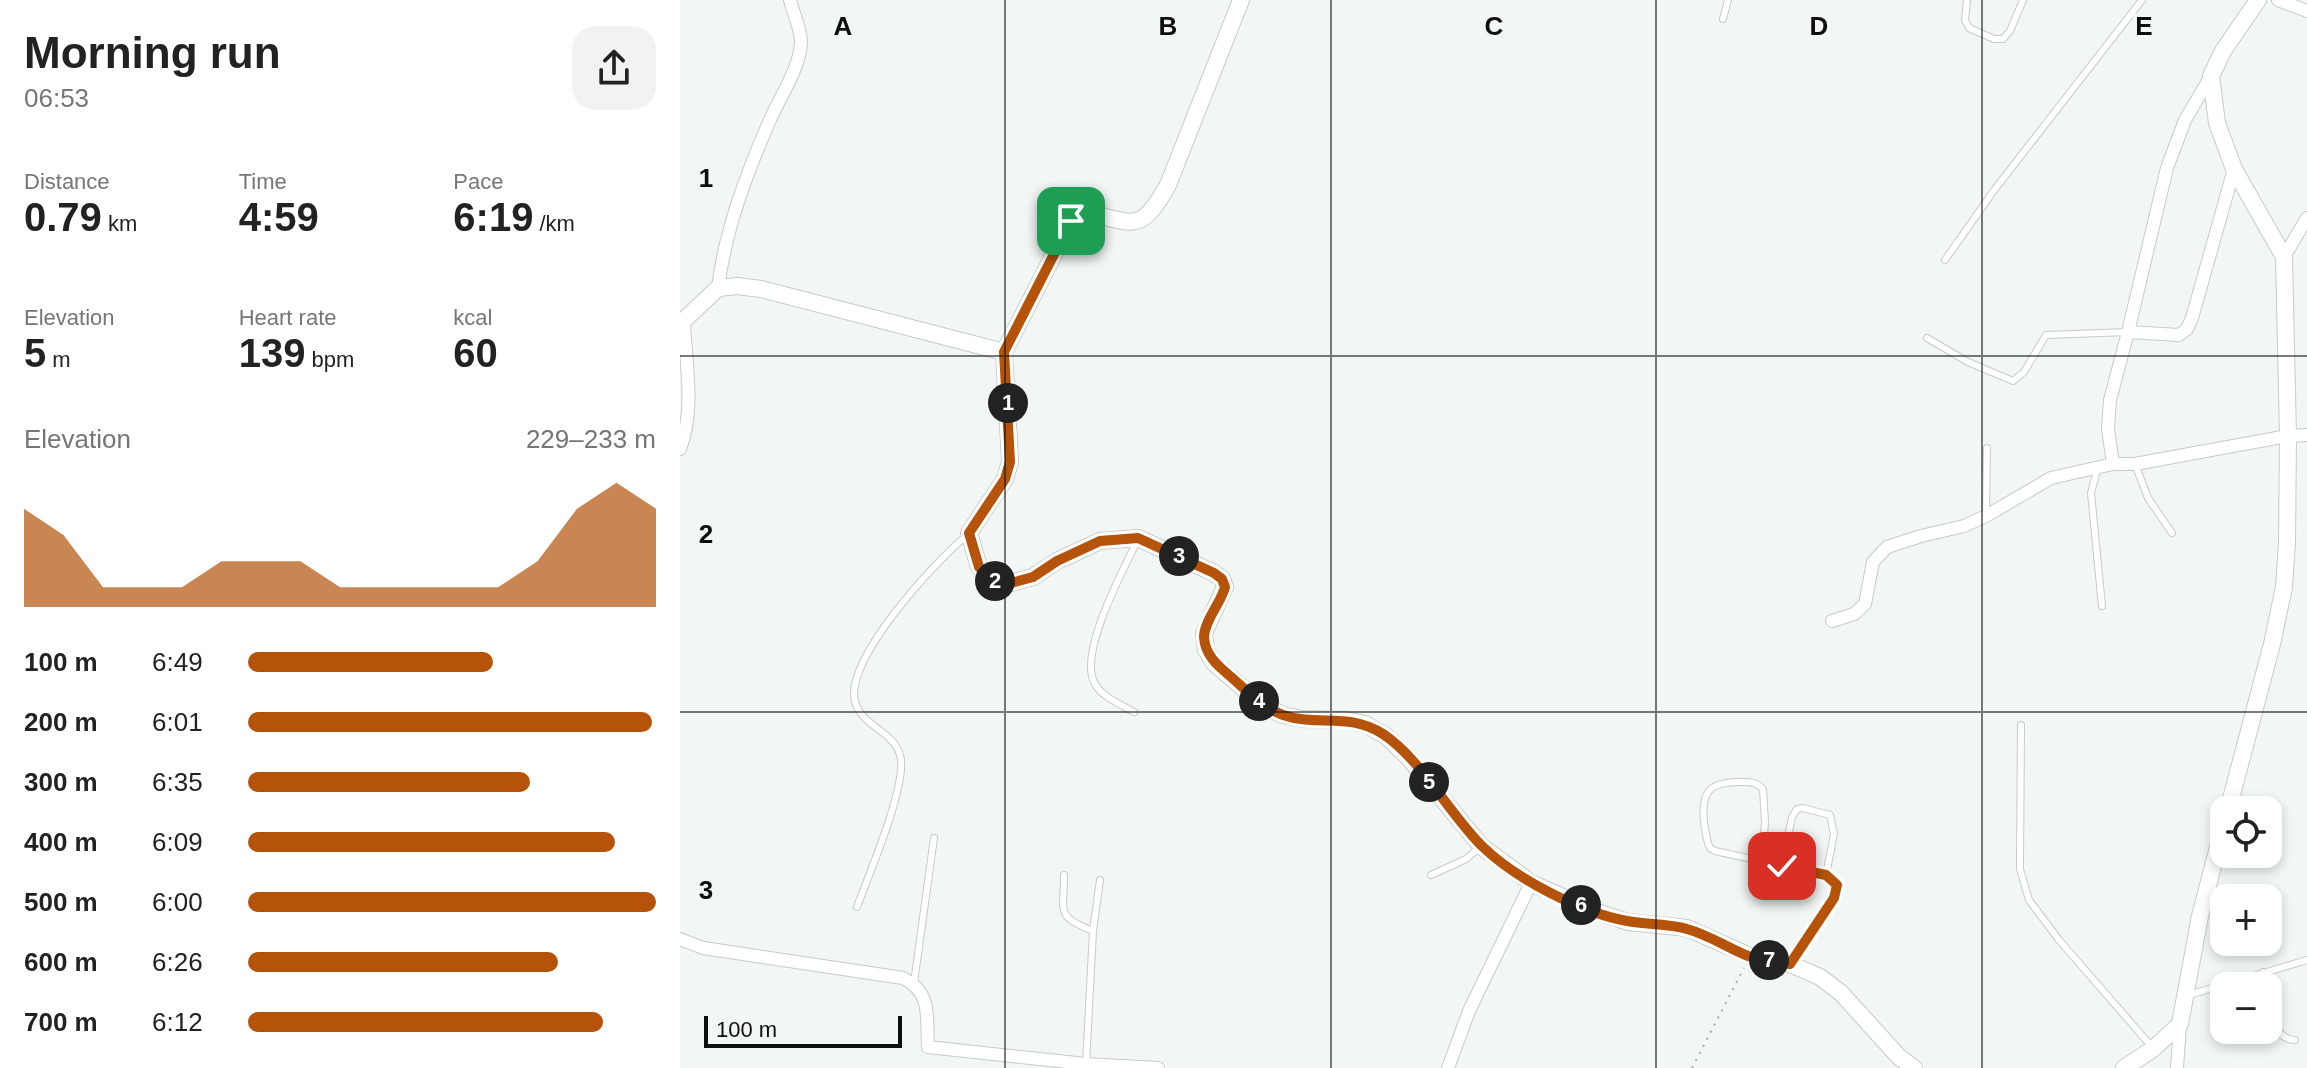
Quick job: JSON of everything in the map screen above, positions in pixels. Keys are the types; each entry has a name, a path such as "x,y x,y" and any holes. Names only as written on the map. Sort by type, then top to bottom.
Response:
{"street":[{"path":"680,449 687,432 688,410 682,324 718,288 722,255 737,207 768,124 800,53 801,37 790,0"},
{"path":"1241,0 1168,185 1156,207 1144,220 1128,223 1083,213 1071,221 1004,352 1010,462 1005,479 969,533 979,567 991,580 1011,583 1033,577 1057,561 1100,541 1138,538 1214,573 1222,579 1225,587 1204,633 1206,650 1214,663 1258,701 1282,715 1365,724 1386,736 1409,758 1481,846 1531,883 1600,913 1628,922 1687,928 1750,956 1790,964 1820,977 1841,993 1899,1057 1914,1068"},
{"path":"2113,464 2108,429 2110,400 2167,168 2185,120 2239,26 2258,0"},
{"path":"2278,0 2307,11"},
{"path":"2211,76 2217,123 2234,169 2284,257 2288,436 2284,587 2232,796"},
{"path":"2128,332 2179,335 2187,329 2234,169"},
{"path":"2284,257 2302,237 2307,218"},
{"path":"718,288 737,286 761,289 1004,352"},
{"path":"1832,621 1854,614 1865,604 1873,562 1887,547 1964,526 2051,478 2113,464 2135,464 2307,435"},
{"path":"2177,1068 2180,1024 2200,916 2213,868"},
{"path":"1448,1068 1469,1011 1531,883"},
{"path":"680,939 703,948 888,974 914,983 925,998 928,1047 1086,1064 1158,1068"},
{"path":"2124,1068 2153,1049 2180,1024"}],"lane":[{"path":"1723,19 1728,0"},
{"path":"1967,0 1965,20 1969,28 1994,39 2003,39 2010,31 2023,0"},
{"path":"1945,260 1995,189 2142,0"},
{"path":"1927,338 1968,362 2013,381 2024,372 2046,335 2128,332"},
{"path":"1986,516 1987,448"},
{"path":"2135,464 2148,498 2172,533"},
{"path":"2098,467 2091,493 2102,606"},
{"path":"857,907 899,782 901,762 899,749 861,713 854,702 854,686 860,669 886,624 941,556 969,533"},
{"path":"1134,712 1101,692 1094,683 1090,668 1109,603 1138,538"},
{"path":"2021,725 2020,869 2029,900 2059,940 2153,1049"},
{"path":"1762,861 1765,822 1763,789 1751,782 1726,782 1713,787 1704,797 1703,809 1710,848 1762,861 1782,866 1826,875 1837,885 1837,892 1790,964"},
{"path":"1782,866 1792,817 1797,809 1822,811 1830,815 1834,834 1826,875"},
{"path":"914,983 934,838"},
{"path":"1431,875 1466,859 1481,846"},
{"path":"1064,875 1064,913 1073,923 1093,931"},
{"path":"1086,1064 1093,931 1100,880"},
{"path":"2263,972 2307,960"},
{"path":"2185,997 2210,989"},
{"path":"2282,1036 2295,1040"}],"path":[{"path":"1692,1068 1750,956"}],"route":[{"path":"1071,221 1004,352 1010,462 1005,479 969,533 979,567 991,580 1011,583 1033,577 1057,561 1100,541 1138,538 1214,573 1222,579 1225,587 1204,633 1206,650 1214,663 1258,701 1282,715 1365,724 1386,736 1409,758 1481,846 1531,883 1600,913 1628,922 1687,928 1750,956 1790,964 1834,898 1837,885 1826,875 1782,866"}]}
